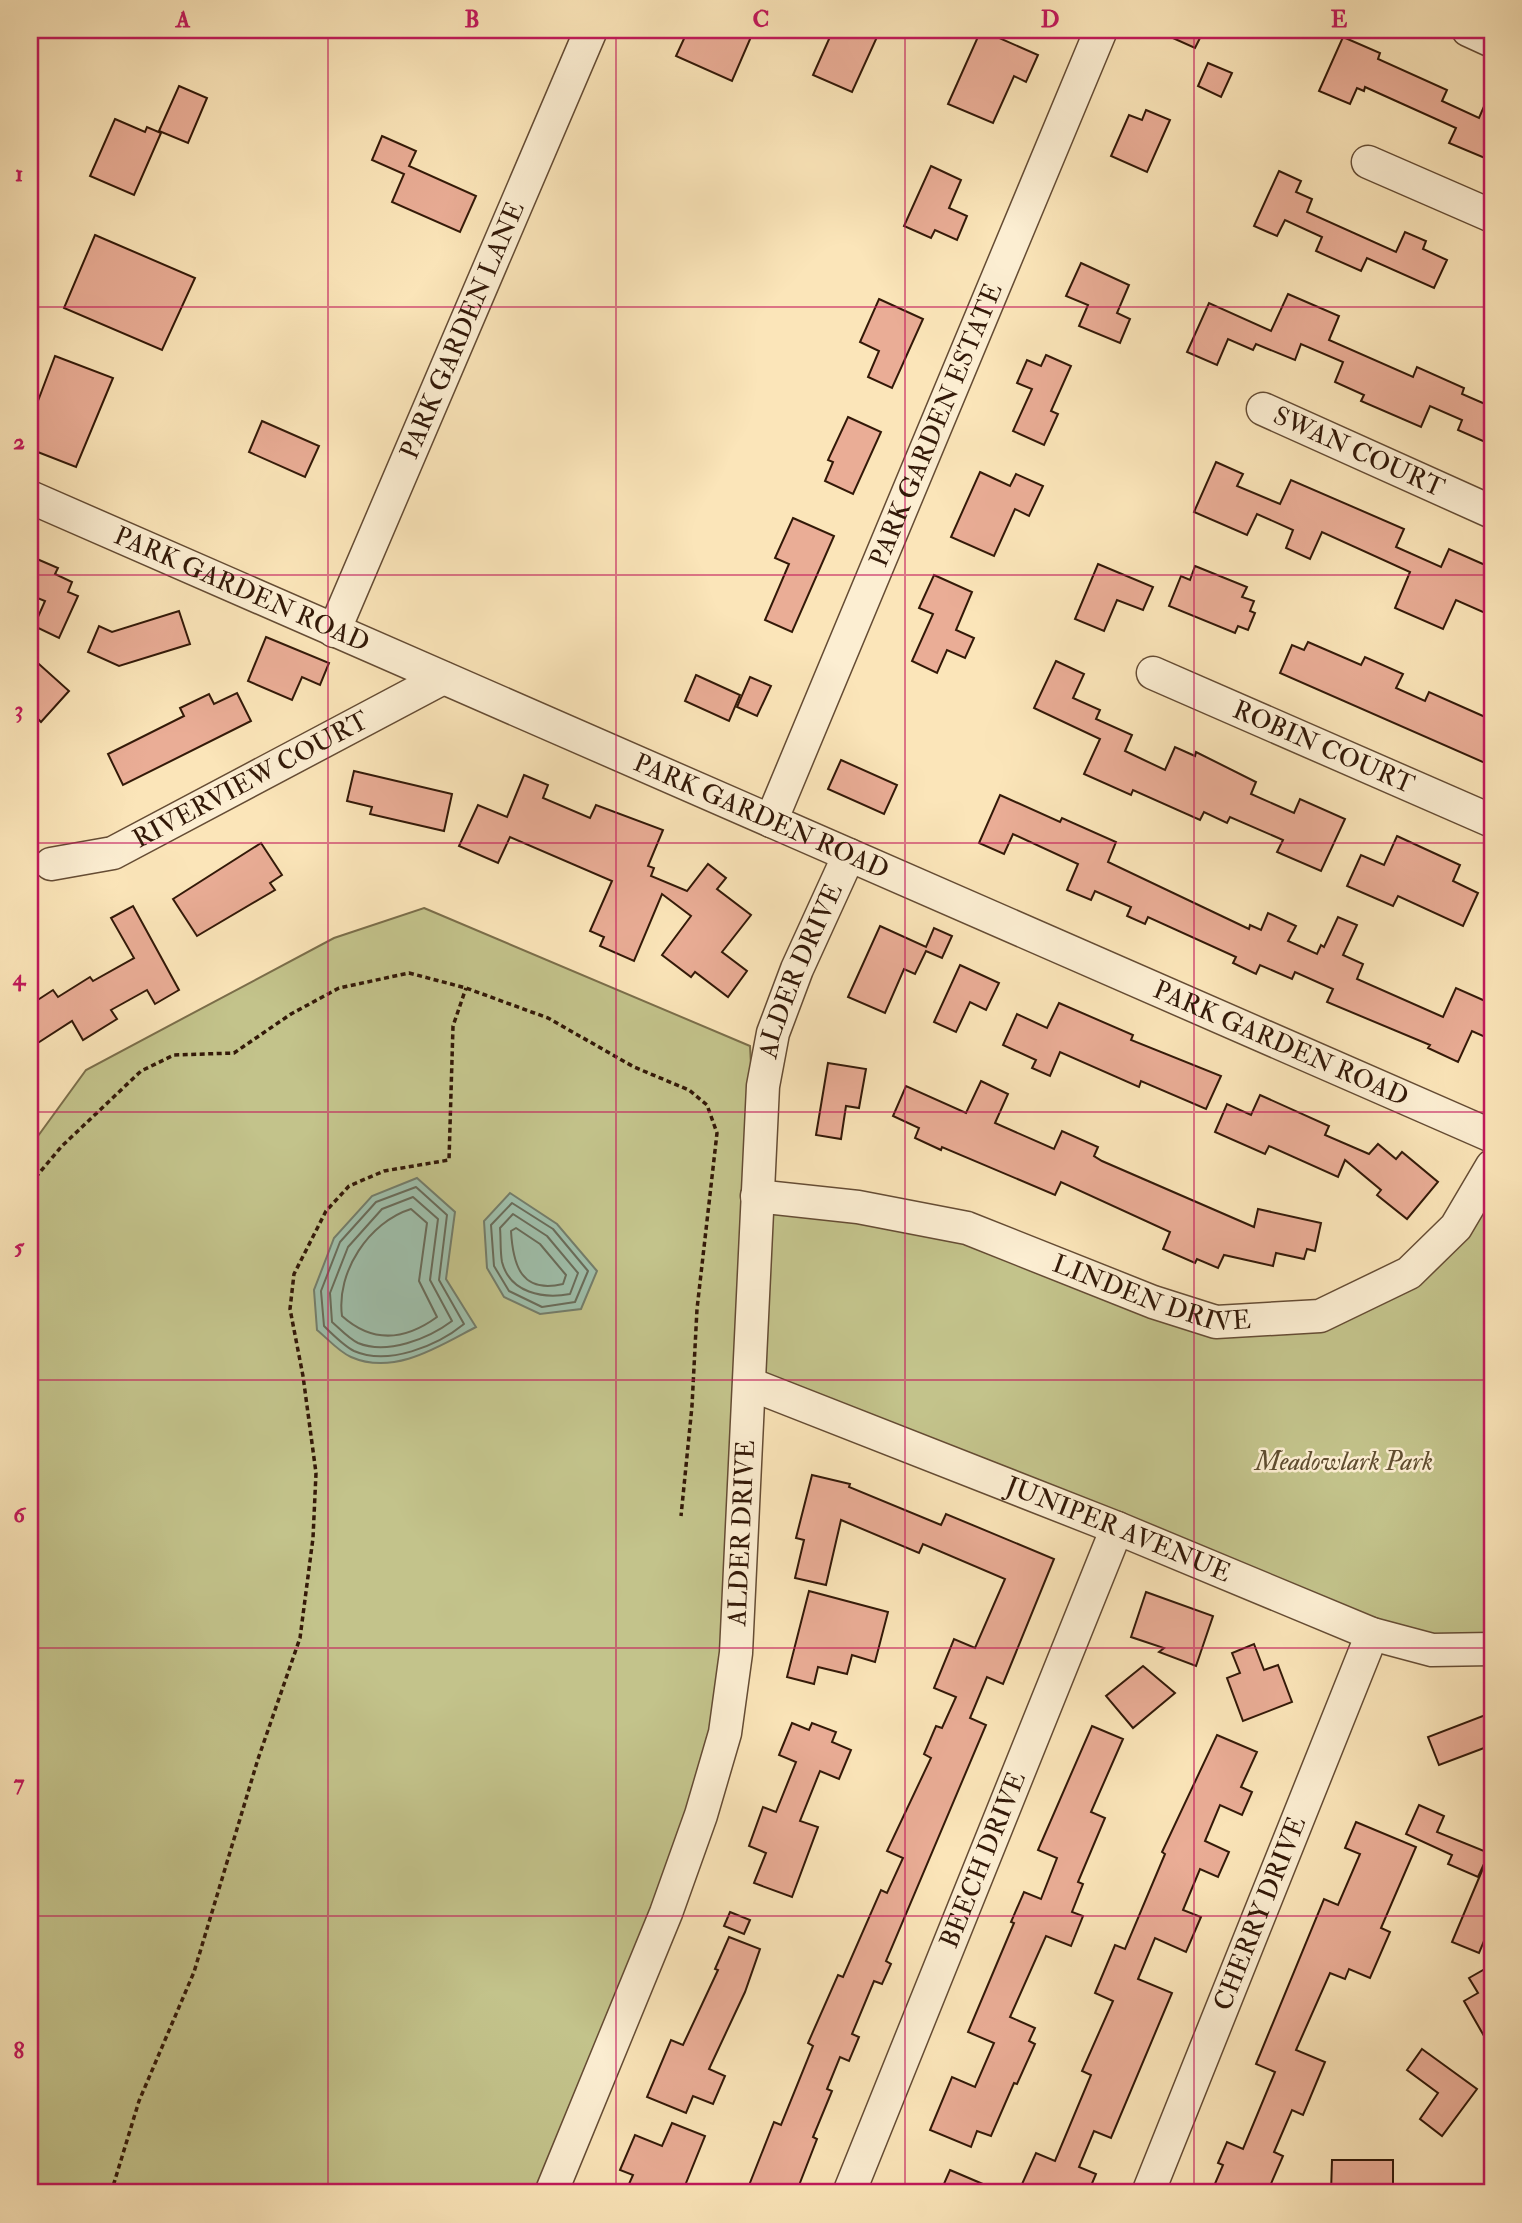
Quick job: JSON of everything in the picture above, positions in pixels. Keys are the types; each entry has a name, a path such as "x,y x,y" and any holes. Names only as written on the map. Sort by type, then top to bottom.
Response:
{"street":[{"name":"PARK GARDEN LANE","path":"334,631 591,30"},
{"name":"PARK GARDEN ESTATE","path":"771,821 1101,30"},
{"path":"1468,30 1492,41"},
{"path":"1368,162 1492,216"},
{"name":"SWAN COURT","path":"1263,409 1492,512"},
{"name":"PARK GARDEN ROAD","path":"30,497 1492,1136"},
{"name":"ROBIN COURT","path":"1153,673 1492,821"},
{"name":"RIVERVIEW COURT","path":"51,864 113,853 443,678"},
{"name":"ALDER DRIVE","path":"551,2193 666,1913 701,1815 725,1733 736,1653 763,1086 774,1033 797,969 849,855"},
{"name":"LINDEN DRIVE","path":"757,1196 858,1207 967,1228 1153,1302 1216,1322 1320,1316 1409,1273 1456,1227 1492,1166"},
{"name":"JUNIPER AVENUE","path":"750,1384 1117,1528 1372,1634 1432,1650 1492,1649"},
{"name":"BEECH DRIVE","path":"849,2193 1117,1528"},
{"name":"CHERRY DRIVE","path":"1148,2193 1372,1634"}],"path":[{"path":"30,1184 62,1146 141,1070 174,1055 234,1053 292,1014 339,988 409,973 466,988 548,1018 634,1068 689,1090 707,1105 717,1133 696,1309 692,1406 681,1517"},
{"path":"111,2193 139,2101 194,1972 258,1759 300,1637 313,1538 316,1473 303,1376 290,1309 294,1274 326,1211 349,1186 384,1171 449,1160 453,1026 466,988"}],"green space":[{"name":"Meadowlark Park","path":"424,908 750,1046 758,1196 858,1207 1153,1302 1320,1316 1409,1273 1492,1166 1492,1649 1432,1650 750,1384 725,1733 551,2193 30,2193 30,1147 86,1070 334,938"}],"water":[{"path":"417,1178 455,1212 446,1279 476,1327 431,1350 399,1361 367,1362 351,1357 317,1330 314,1290 334,1238 372,1196"},
{"path":"510,1193 557,1224 597,1271 581,1309 540,1314 504,1297 487,1268 484,1221"}],"building":[{"path":"688,30 754,30 732,81 676,56"},
{"path":"833,30 861,30 877,37 852,92 813,75"},
{"path":"981,30 1038,55 1026,82 1014,76 993,123 948,104"},
{"path":"1155,30 1204,30 1195,48"},
{"path":"1343,37 1380,53 1378,59 1447,90 1442,101 1479,118 1492,88 1492,161 1449,143 1456,128 1365,87 1364,91 1357,88 1350,104 1319,91"},
{"path":"1208,63 1232,73 1221,97 1198,86"},
{"path":"179,86 207,98 188,143 159,131"},
{"path":"1146,110 1170,120 1147,172 1111,156 1129,115 1142,120"},
{"path":"115,119 145,132 147,127 161,133 134,195 90,176"},
{"path":"382,136 416,151 409,166 476,196 460,232 392,202 404,174 372,160"},
{"path":"931,166 961,180 949,208 967,216 957,240 935,230 931,238 904,226"},
{"path":"1279,171 1301,181 1296,192 1312,199 1307,212 1396,252 1405,232 1426,241 1423,249 1447,260 1434,288 1367,258 1361,271 1316,251 1322,237 1285,220 1277,236 1254,226"},
{"path":"95,235 195,278 162,350 64,308"},
{"path":"1081,263 1129,285 1117,313 1130,319 1120,343 1079,326 1088,305 1066,296"},
{"path":"1288,294 1339,316 1329,340 1413,377 1417,367 1464,388 1462,394 1492,407 1492,445 1458,430 1462,420 1430,406 1421,427 1361,401 1364,395 1335,382 1343,362 1301,344 1295,360 1256,344 1253,350 1228,339 1217,365 1187,352 1209,303 1271,331"},
{"path":"879,299 923,319 892,388 868,377 879,351 860,342"},
{"path":"1046,355 1071,366 1051,411 1058,414 1044,445 1013,431 1032,389 1017,383 1027,360 1041,366"},
{"path":"55,356 113,378 76,467 30,449 30,422"},
{"path":"848,417 881,432 853,494 825,481 833,462 828,460"},
{"path":"262,421 319,446 305,477 249,452"},
{"path":"1216,462 1243,474 1237,486 1280,504 1291,480 1404,529 1396,547 1441,567 1449,549 1492,568 1492,616 1456,600 1443,629 1395,608 1410,572 1322,532 1310,559 1286,548 1293,530 1257,514 1247,535 1194,512"},
{"path":"980,472 1010,486 1016,474 1043,486 1029,516 1015,509 994,556 951,537"},
{"path":"793,518 834,536 792,632 765,620 789,564 775,558"},
{"path":"30,556 58,568 55,574 72,582 68,592 78,596 59,638 34,626 45,601 30,595"},
{"path":"1098,564 1153,587 1143,610 1117,600 1104,631 1075,619"},
{"path":"1195,566 1247,587 1242,597 1254,601 1250,611 1255,613 1248,630 1238,626 1235,633 1169,606 1181,576 1190,580"},
{"path":"934,575 972,592 956,630 974,638 965,658 947,650 937,673 912,661 933,614 919,608"},
{"path":"179,611 190,644 119,666 88,652 99,626 112,632"},
{"path":"266,637 329,663 320,685 302,677 292,700 248,681"},
{"path":"1308,642 1361,665 1365,657 1403,674 1396,688 1425,701 1429,692 1492,720 1492,766 1280,673 1292,645 1304,650"},
{"path":"30,656 69,691 41,722 30,711"},
{"path":"1056,661 1084,674 1073,698 1100,710 1096,719 1132,735 1125,751 1165,770 1175,747 1195,756 1196,752 1256,782 1251,794 1294,813 1300,799 1345,819 1321,871 1277,852 1283,840 1230,817 1227,823 1204,812 1200,820 1133,790 1131,795 1084,774 1100,739 1034,708"},
{"path":"696,675 740,695 729,721 685,701"},
{"path":"750,677 771,686 757,716 737,707"},
{"path":"237,693 251,721 123,785 108,754 184,716 180,708 209,694 214,704"},
{"path":"841,760 897,785 884,814 828,789"},
{"path":"354,771 452,794 444,831 370,814 372,807 347,801"},
{"path":"524,775 548,785 543,798 590,818 596,805 663,830 648,866 654,868 651,876 687,891 708,864 726,878 717,889 751,915 722,952 747,971 728,997 695,972 691,977 662,955 691,916 662,894 634,961 600,946 604,937 590,931 612,881 510,837 498,863 459,846 478,805 507,817"},
{"path":"1000,795 1060,822 1062,818 1116,842 1108,862 1249,929 1250,925 1261,930 1268,913 1296,926 1288,941 1317,954 1321,945 1324,947 1338,917 1357,925 1343,955 1363,964 1357,979 1443,1017 1456,988 1492,1004 1492,1040 1472,1031 1458,1062 1428,1048 1430,1045 1327,1002 1333,989 1295,972 1292,979 1260,965 1256,974 1233,963 1236,957 1148,917 1145,924 1127,916 1131,907 1095,891 1091,900 1067,890 1078,864 1013,834 1004,854 979,843"},
{"path":"1397,836 1460,865 1453,881 1478,893 1463,926 1398,896 1393,906 1347,886 1361,855 1384,865"},
{"path":"261,843 282,875 270,883 275,890 197,936 173,899"},
{"path":"133,906 179,990 155,1004 147,990 111,1010 117,1019 83,1040 72,1021 30,1048 30,1005 53,990 58,997 90,977 93,981 134,958 111,918"},
{"path":"880,926 926,947 934,928 952,936 942,958 926,951 915,974 904,969 885,1013 848,997"},
{"path":"960,965 999,983 986,1010 970,1002 956,1032 934,1022"},
{"path":"1059,1003 1133,1035 1131,1040 1221,1076 1206,1109 1141,1081 1139,1087 1060,1052 1050,1076 1032,1068 1036,1060 1003,1045 1017,1014 1047,1028"},
{"path":"828,1063 866,1069 859,1108 846,1106 841,1139 816,1135"},
{"path":"981,1081 1008,1094 995,1123 1054,1149 1062,1131 1098,1147 1094,1156 1102,1161 1254,1227 1258,1209 1321,1223 1315,1251 1307,1249 1304,1259 1276,1253 1273,1266 1224,1255 1218,1268 1197,1259 1195,1263 1163,1249 1170,1232 1061,1182 1055,1195 942,1147 941,1150 915,1138 919,1128 893,1116 906,1086 966,1113"},
{"path":"1260,1095 1329,1126 1325,1135 1369,1154 1378,1144 1396,1159 1402,1152 1438,1182 1407,1219 1377,1195 1381,1190 1345,1160 1338,1177 1269,1146 1265,1154 1215,1132 1227,1104 1251,1115"},
{"path":"812,1475 850,1484 849,1487 941,1525 946,1514 1054,1559 1003,1684 987,1677 970,1718 986,1725 886,1961 891,1964 882,1984 874,1981 852,2034 859,2037 849,2061 840,2057 827,2089 832,2091 813,2137 817,2139 796,2193 746,2193 774,2122 781,2125 813,2046 808,2043 838,1975 843,1977 881,1890 887,1893 903,1858 887,1851 931,1758 924,1754 936,1726 942,1728 956,1697 934,1688 954,1639 975,1648 1005,1579 923,1544 919,1553 841,1520 826,1585 795,1578 804,1540 796,1538"},
{"path":"809,1591 888,1612 875,1662 852,1655 847,1674 818,1667 814,1684 787,1677"},
{"path":"1146,1592 1213,1616 1196,1666 1159,1652 1164,1648 1131,1637"},
{"path":"1254,1644 1264,1670 1278,1665 1292,1702 1243,1721 1227,1678 1240,1673 1232,1653"},
{"path":"1143,1666 1175,1693 1133,1728 1106,1696"},
{"path":"1488,1714 1492,1724 1492,1745 1439,1765 1428,1737"},
{"path":"792,1723 809,1730 812,1723 836,1732 832,1742 851,1750 839,1779 820,1771 800,1821 818,1827 792,1897 754,1883 766,1853 749,1846 763,1807 776,1812 796,1762 779,1755"},
{"path":"1092,1726 1123,1739 1091,1812 1105,1818 1078,1882 1083,1884 1072,1912 1083,1916 1071,1946 1046,1936 1010,2017 1035,2028 1029,2041 1035,2044 1017,2084 1014,2083 991,2136 977,2131 971,2147 930,2130 952,2077 975,2087 994,2043 968,2032 1014,1923 1011,1922 1024,1892 1041,1899 1057,1858 1038,1850"},
{"path":"1217,1735 1257,1752 1241,1787 1252,1792 1242,1815 1220,1805 1205,1841 1229,1852 1218,1877 1200,1869 1183,1910 1201,1917 1186,1952 1155,1938 1138,1979 1172,1993 1111,2138 1094,2131 1079,2167 1096,2174 1088,2193 1018,2193 1036,2153 1055,2161 1091,2075 1082,2071 1113,2001 1095,1993 1115,1945 1125,1949 1165,1854 1162,1852"},
{"path":"1419,1805 1444,1816 1437,1832 1489,1853 1478,1877 1448,1864 1452,1855 1406,1834"},
{"path":"1356,1822 1416,1847 1381,1928 1390,1932 1370,1978 1349,1969 1345,1979 1330,1973 1296,2050 1325,2062 1303,2115 1292,2110 1274,2152 1283,2156 1267,2193 1211,2193 1223,2165 1218,2163 1227,2142 1243,2149 1275,2072 1256,2064 1324,1899 1338,1905 1360,1854 1345,1848"},
{"path":"1492,1847 1492,1922 1479,1953 1452,1942"},
{"path":"730,1912 750,1920 744,1934 724,1926"},
{"path":"729,1937 760,1949 745,1992 709,2069 725,2076 713,2104 693,2096 686,2113 647,2097 671,2040 683,2045 718,1970 715,1969"},
{"path":"1492,1965 1492,2050 1464,2001 1478,1993 1469,1978"},
{"path":"1422,2049 1477,2089 1442,2136 1420,2119 1438,2093 1407,2070"},
{"path":"672,2123 705,2136 682,2193 625,2193 633,2175 620,2170 635,2135 662,2146"},
{"path":"1332,2160 1393,2160 1393,2193 1331,2193"},
{"path":"950,2170 1004,2193 940,2193"}]}
